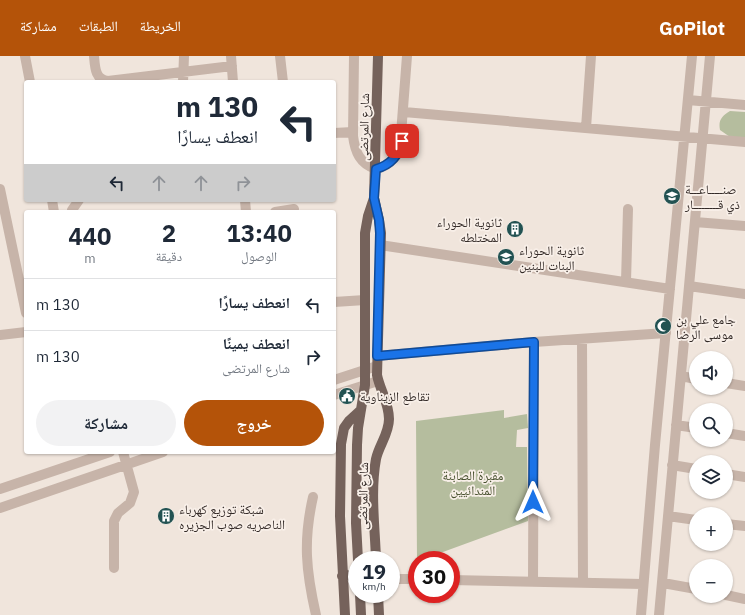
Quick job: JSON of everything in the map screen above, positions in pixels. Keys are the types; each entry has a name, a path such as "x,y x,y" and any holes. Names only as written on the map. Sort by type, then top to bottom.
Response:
{"main road":[{"name":"شارع المرتضى","path":"358,551 356,523 357,445 365,385 366,225 374,198 378,56"},
{"name":"شارع المرتضى","path":"374,198 379,220 380,245 377,356 378,381 387,404 389,418 387,432 379,450 376,464 374,507 376,551"},
{"path":"346,615 342,576 340,516 341,444 344,428 361,410"},
{"path":"342,576 348,575"},
{"path":"360,603 361,615"},
{"path":"378,603 379,615"}],"street":[{"path":"25,56 30,80"},
{"path":"94,56 97,75 102,80"},
{"path":"184,56 184,80"},
{"path":"280,56 283,80"},
{"path":"354,56 354,147 358,157 366,165 376,169 387,165 395,157 402,141 407,56"},
{"path":"586,128 591,56"},
{"path":"641,615 692,56"},
{"path":"659,615 710,56"},
{"path":"113,80 184,71 231,61 233,80"},
{"path":"688,100 745,105"},
{"path":"404,112 745,142"},
{"path":"336,132 353,132"},
{"path":"0,189 24,303"},
{"path":"288,210 294,209"},
{"path":"626,282 628,209"},
{"path":"695,222 745,226"},
{"path":"380,245 670,289"},
{"path":"689,286 745,294"},
{"path":"336,302 365,300"},
{"path":"0,335 24,332"},
{"path":"377,356 534,342 582,340 666,333"},
{"path":"582,340 583,582"},
{"path":"533,581 534,342"},
{"path":"336,379 377,366"},
{"path":"681,376 689,378"},
{"path":"336,394 378,381"},
{"path":"733,384 745,386"},
{"path":"676,425 689,427"},
{"path":"733,434 745,436"},
{"path":"0,489 102,454"},
{"path":"114,568 114,521 118,513 130,503 134,492 124,454"},
{"path":"0,508 156,454"},
{"path":"672,465 689,468"},
{"path":"733,475 745,477"},
{"path":"653,477 671,479"},
{"path":"313,497 308,526 306,556 309,586 316,615"},
{"path":"668,516 689,519"},
{"path":"733,525 745,526"},
{"path":"460,580 643,584"},
{"path":"663,583 689,588"},
{"path":"733,596 745,599"}],"green space":[{"path":"730,111 745,112 745,138 730,137 720,130 721,119"},
{"name":"مقبرة الصابئة المندائيين","path":"504,410 504,418 527,414 528,428 517,430 516,447 527,447 528,521 446,551 417,551 416,421"}],"place":[{"name":"صنـــــاعـــة ذي قـــــــــار","path":"672,196"},
{"name":"ثانوية الحوراء المختلطه","path":"515,229"},
{"name":"ثانوية الحوراء البنات للبنين","path":"506,257"},
{"name":"جامع علي بن موسى الرضا","path":"663,326"},
{"name":"تقاطع الزيناوية","path":"347,396"},
{"name":"شبكة توزيع كهرباء الناصريه صوب الجزيره","path":"166,516"}],"route":[{"path":"402,141 398,152 391,162 381,168 376,169 374,198 380,226 377,356 534,342 533,502"}]}
